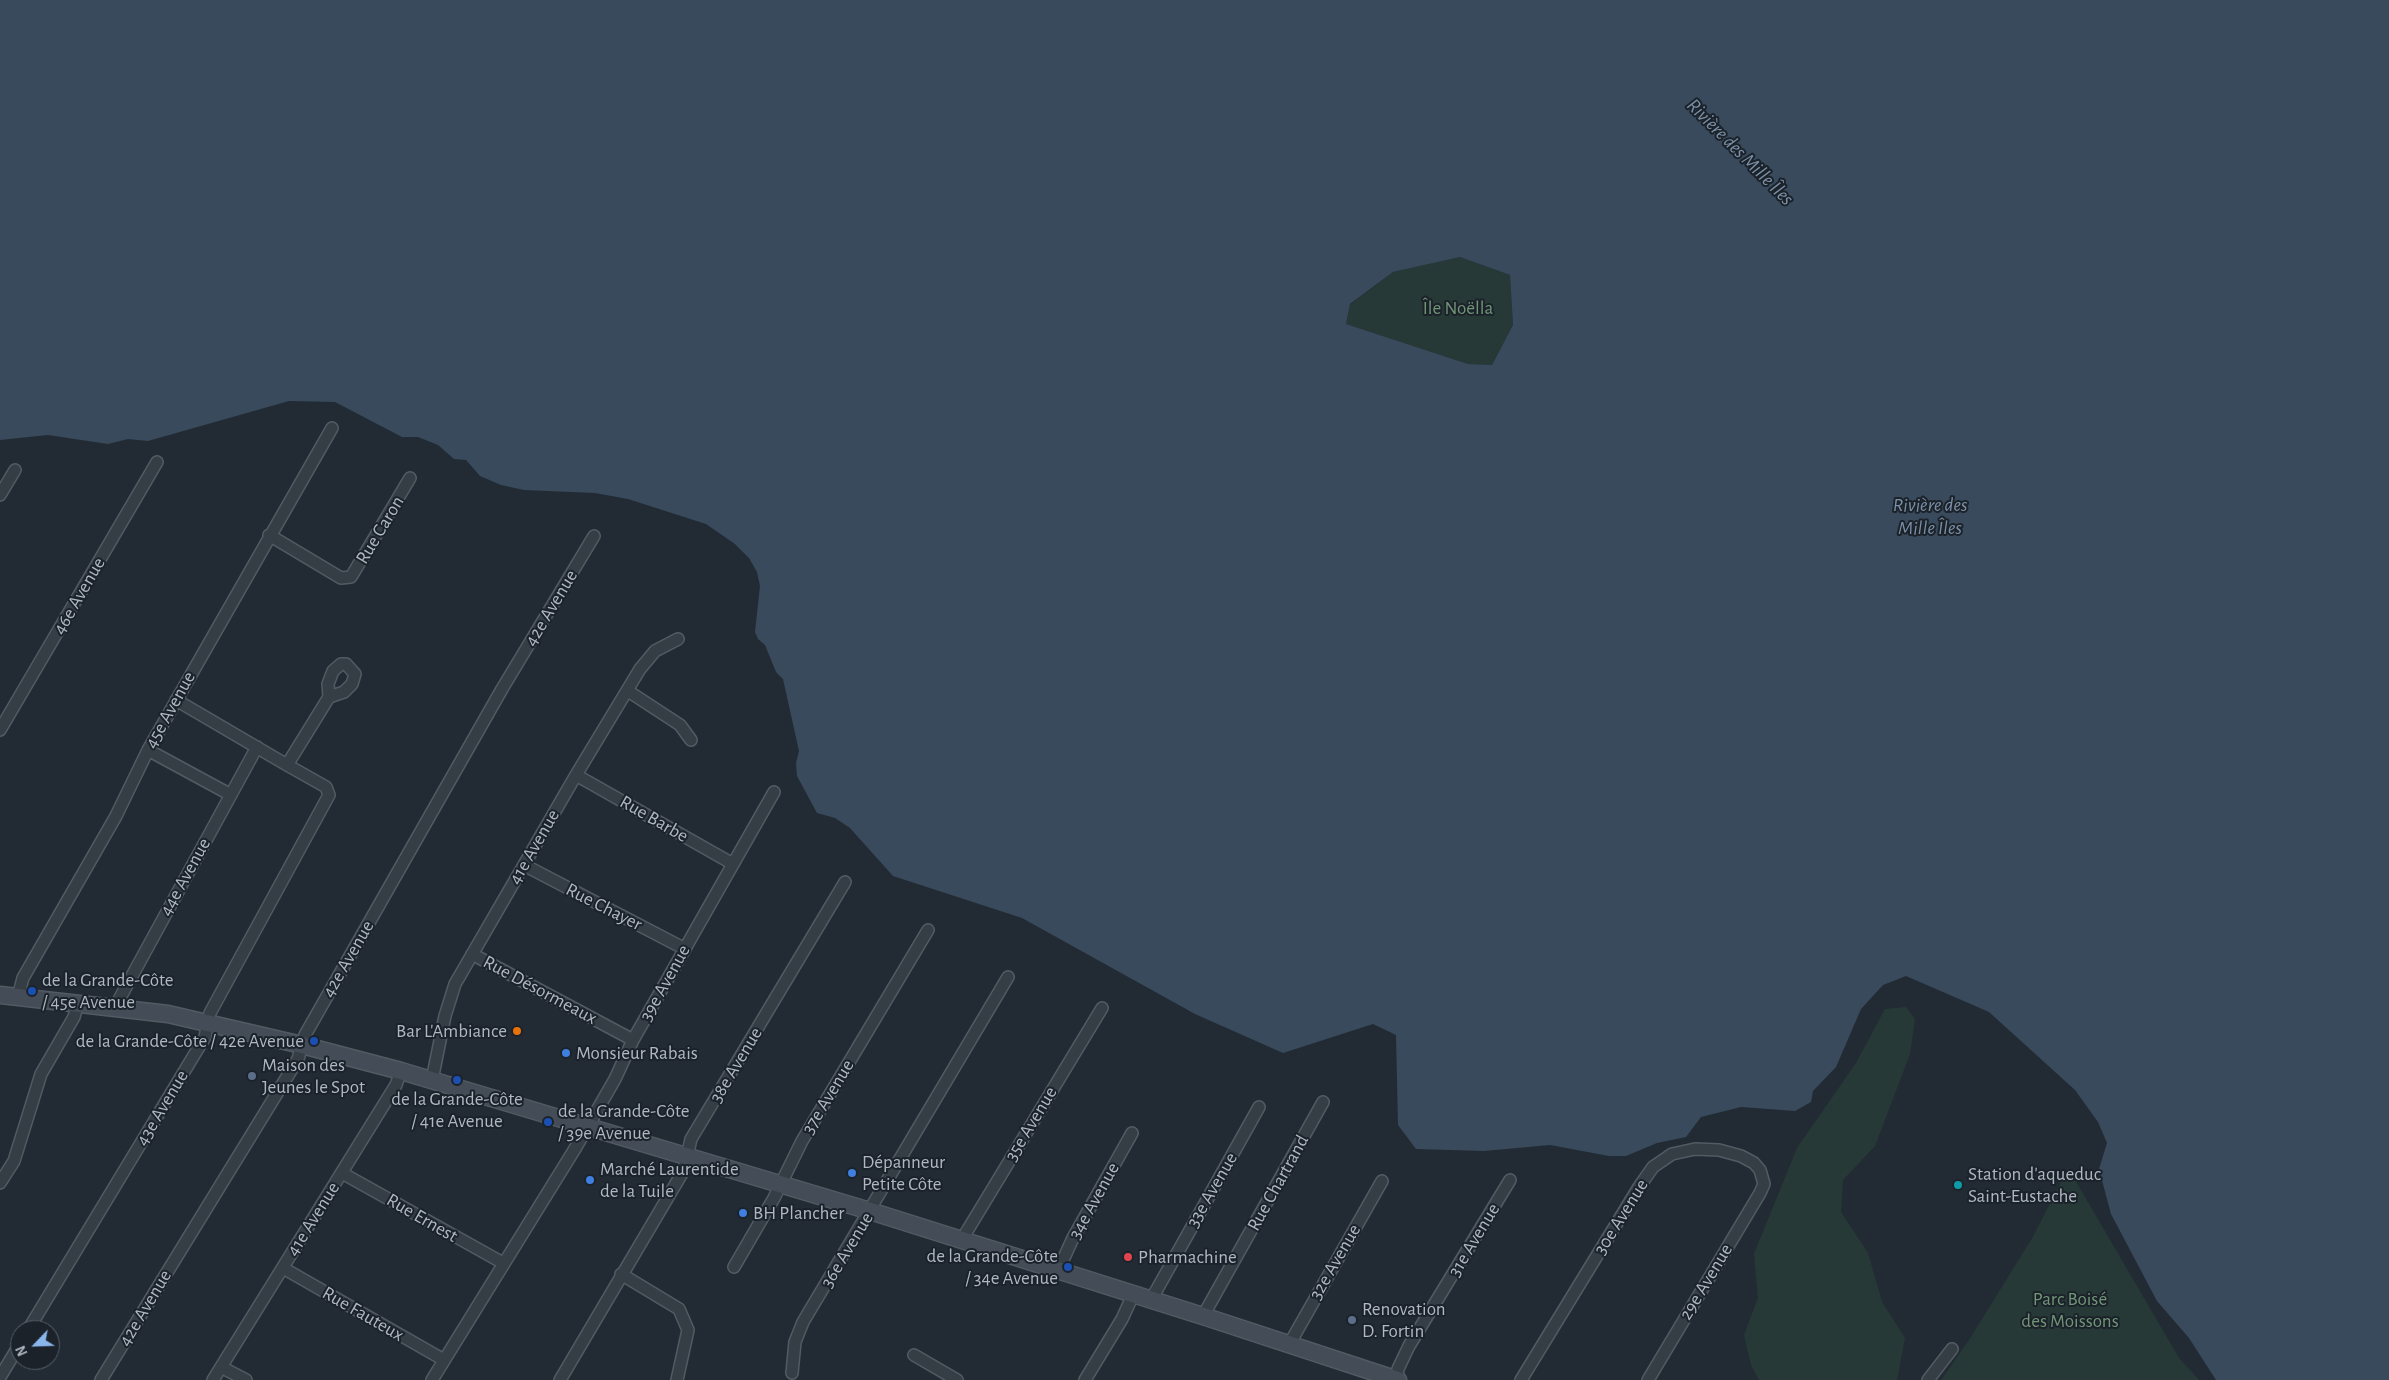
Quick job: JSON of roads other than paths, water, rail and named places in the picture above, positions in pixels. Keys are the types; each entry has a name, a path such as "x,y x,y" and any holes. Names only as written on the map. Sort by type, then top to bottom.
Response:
{"main road":[{"path":"0,995 156,1012 209,1022 400,1071 870,1211 1203,1316 1397,1380"}],"street":[{"name":"45e Avenue","path":"18,996 22,978 116,816 148,750 269,535 332,428"},
{"name":"46e Avenue","path":"0,730 157,462"},
{"path":"0,495 15,470"},
{"name":"Rue Caron","path":"269,535 341,578 351,577 410,478"},
{"name":"42e Avenue","path":"101,1380 293,1067 305,1035 497,698 594,536"},
{"name":"41e Avenue","path":"432,1080 445,1016 455,984 576,775 640,669 655,650 678,640"},
{"path":"628,691 680,725 691,740"},
{"path":"287,765 329,697"},
{"name":"43e Avenue","path":"34,1320 201,1044 209,1022 210,1013 329,795 326,787 176,700"},
{"name":"44e Avenue","path":"115,1007 118,997 257,747"},
{"path":"148,750 231,795"},
{"name":"Rue Barbe","path":"576,775 733,864"},
{"name":"39e Avenue","path":"432,1380 589,1126 633,1040 774,792"},
{"name":"Rue Chayer","path":"524,865 685,949"},
{"name":"38e Avenue","path":"560,1380 684,1170 691,1140 845,882"},
{"name":"37e Avenue","path":"734,1267 802,1141 928,930"},
{"name":"Rue Désormeaux","path":"472,954 633,1040"},
{"name":"36e Avenue","path":"792,1373 795,1342 800,1329 1008,977"},
{"path":"0,1183 14,1161 41,1074 74,1017 78,1003"},
{"name":"35e Avenue","path":"961,1241 1102,1008"},
{"name":"41e Avenue","path":"213,1380 396,1085 400,1071"},
{"name":"Rue Chartrand","path":"1203,1316 1323,1102"},
{"name":"33e Avenue","path":"1151,1300 1259,1106"},
{"name":"34e Avenue","path":"1058,1271 1069,1246 1132,1133"},
{"name":"30e Avenue","path":"1522,1380 1644,1179 1659,1162 1672,1154 1687,1150 1704,1148 1726,1151 1754,1163 1760,1170 1764,1184"},
{"name":"Rue Ernest","path":"342,1173 503,1263"},
{"name":"31e Avenue","path":"1397,1380 1398,1369 1410,1346 1510,1180"},
{"name":"32e Avenue","path":"1290,1344 1382,1181"},
{"name":"29e Avenue","path":"1648,1380 1764,1184"},
{"name":"Rue Fauteux","path":"283,1268 444,1360"},
{"path":"621,1274 679,1310 688,1330 677,1380"},
{"path":"1085,1380 1122,1319 1133,1295"},
{"path":"1928,1380 1952,1349"},
{"path":"914,1355 957,1380"},
{"path":"0,1377 10,1360"},
{"path":"222,1367 246,1380"}],"water":[{"name":"Rivière des Mille Îles","path":"0,0 2389,0 2389,1380 2216,1380 2189,1338 2157,1301 2111,1214 2099,1169 2107,1143 2098,1122 2075,1090 1989,1012 1906,976 1883,985 1861,1009 1836,1067 1813,1091 1811,1102 1795,1111 1741,1107 1701,1117 1686,1137 1657,1143 1626,1156 1609,1156 1550,1145 1484,1151 1416,1149 1398,1125 1396,1035 1373,1024 1283,1053 1195,1014 1022,918 893,876 850,828 835,818 817,813 797,776 796,763 799,751 783,679 776,672 765,645 758,639 755,632 760,586 757,572 749,558 735,544 706,524 628,499 595,493 524,490 501,485 480,476 466,460 454,459 438,445 418,437 402,437 335,402 289,401 148,441 128,439 108,444 48,435 0,440","holes":["1460,257 1510,275 1513,325 1492,365 1468,364 1346,324 1350,304 1393,272"]}],"place":[{"name":"de la Grande-Côte / 45e Avenue","path":"32,991"},
{"name":"Bar L'Ambiance","path":"517,1031"},
{"name":"de la Grande-Côte / 42e Avenue","path":"314,1041"},
{"name":"Monsieur Rabais","path":"566,1053"},
{"name":"Maison des Jeunes le Spot","path":"252,1076"},
{"name":"de la Grande-Côte / 41e Avenue","path":"457,1080"},
{"name":"de la Grande-Côte / 39e Avenue","path":"548,1122"},
{"name":"Dépanneur Petite Côte","path":"852,1173"},
{"name":"Marché Laurentide de la Tuile","path":"590,1180"},
{"name":"Station d'aqueduc Saint-Eustache","path":"1958,1185"},
{"name":"BH Plancher","path":"743,1213"},
{"name":"Pharmachine","path":"1128,1257"},
{"name":"de la Grande-Côte / 34e Avenue","path":"1068,1267"},
{"name":"Renovation D. Fortin","path":"1352,1320"}],"park label":[{"name":"Île Noëlla","path":"1458,308"},
{"name":"Parc Boisé des Moissons","path":"2070,1310"}]}
